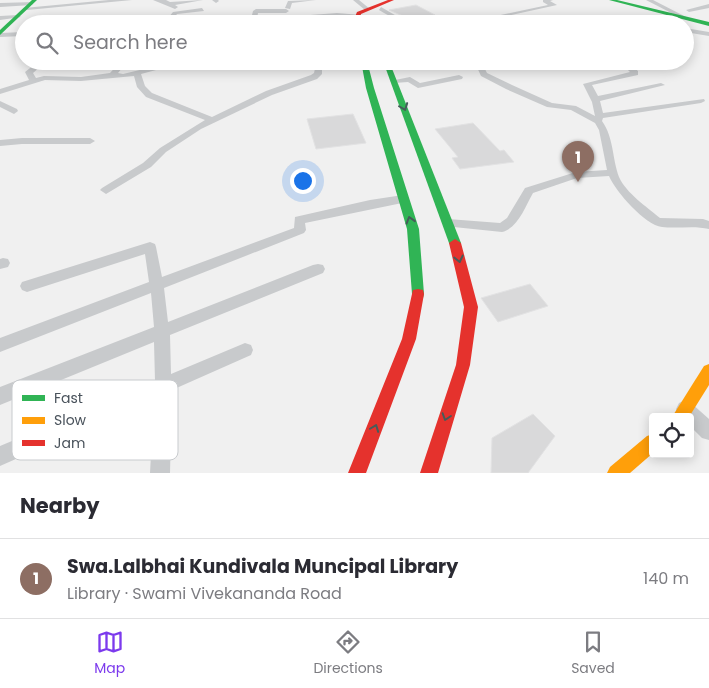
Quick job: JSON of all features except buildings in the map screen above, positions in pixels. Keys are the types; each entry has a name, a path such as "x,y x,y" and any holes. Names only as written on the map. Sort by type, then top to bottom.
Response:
{"main road":[{"path":"373,14 392,0"},
{"path":"373,14 404,0"},
{"path":"611,0 687,14"},
{"path":"20,15 31,4"},
{"path":"694,17 709,24"},
{"path":"0,34 15,20"},
{"path":"357,473 409,339 418,295 413,229 366,70"},
{"path":"390,70 454,238 471,307 463,365 429,473"},
{"path":"683,413 709,371"},
{"path":"616,473 649,445"}],"street":[{"path":"0,5 129,0"},
{"path":"156,0 174,5 176,11"},
{"path":"170,4 200,0"},
{"path":"288,8 290,2 313,0"},
{"path":"356,0 373,14"},
{"path":"505,15 554,5 545,1 550,0"},
{"path":"649,0 687,14 709,6"},
{"path":"257,15 256,11 266,8 306,11 307,15"},
{"path":"701,8 709,10"},
{"path":"173,15 175,13 202,10"},
{"path":"0,18 15,17"},
{"path":"694,32 709,34"},
{"path":"0,34 15,34"},
{"path":"32,70 29,72 33,81"},
{"path":"112,75 116,70"},
{"path":"0,92 44,78 81,79 112,75 123,76 146,70"},
{"path":"106,190 147,165 163,150 212,120 269,93 314,77 318,74 318,70"},
{"path":"482,70 484,74 509,87 550,105 573,108 599,119 701,101"},
{"path":"632,70 635,73 588,84 596,99 599,119 604,130 614,177 621,189 657,222 700,221 709,225"},
{"path":"137,72 141,87 148,95 212,120"},
{"path":"394,81 410,79 418,86 459,78"},
{"path":"596,99 662,85"},
{"path":"0,104 14,111"},
{"path":"0,143 22,141 90,141"},
{"path":"448,223 502,228 511,221 529,191 576,175 613,172"},
{"path":"0,345 300,230 300,220 370,204 404,199"},
{"path":"27,286 150,247 158,284 163,380"},
{"path":"39,380 318,269"},
{"path":"175,380 245,350"},
{"path":"0,396 12,391"},
{"path":"694,421 709,431"},
{"path":"0,456 12,451"},
{"path":"160,460 160,473"}],"traffic: fast":[{"path":"19,15 35,0"},
{"path":"611,0 672,15"},
{"path":"0,33 15,19"},
{"path":"694,20 709,24"},
{"path":"366,70 413,229 418,294"},
{"path":"389,70 455,243"}],"traffic: slow":[{"path":"683,413 709,371"},
{"path":"616,473 649,445"}],"traffic: jam":[{"path":"358,15 359,13 392,0"},
{"path":"429,473 463,365 471,307 455,243"},
{"path":"357,473 409,339 418,294"}],"place":[{"name":"Swa.Lalbhai Kundivala Muncipal Library","path":"578,182"}]}
